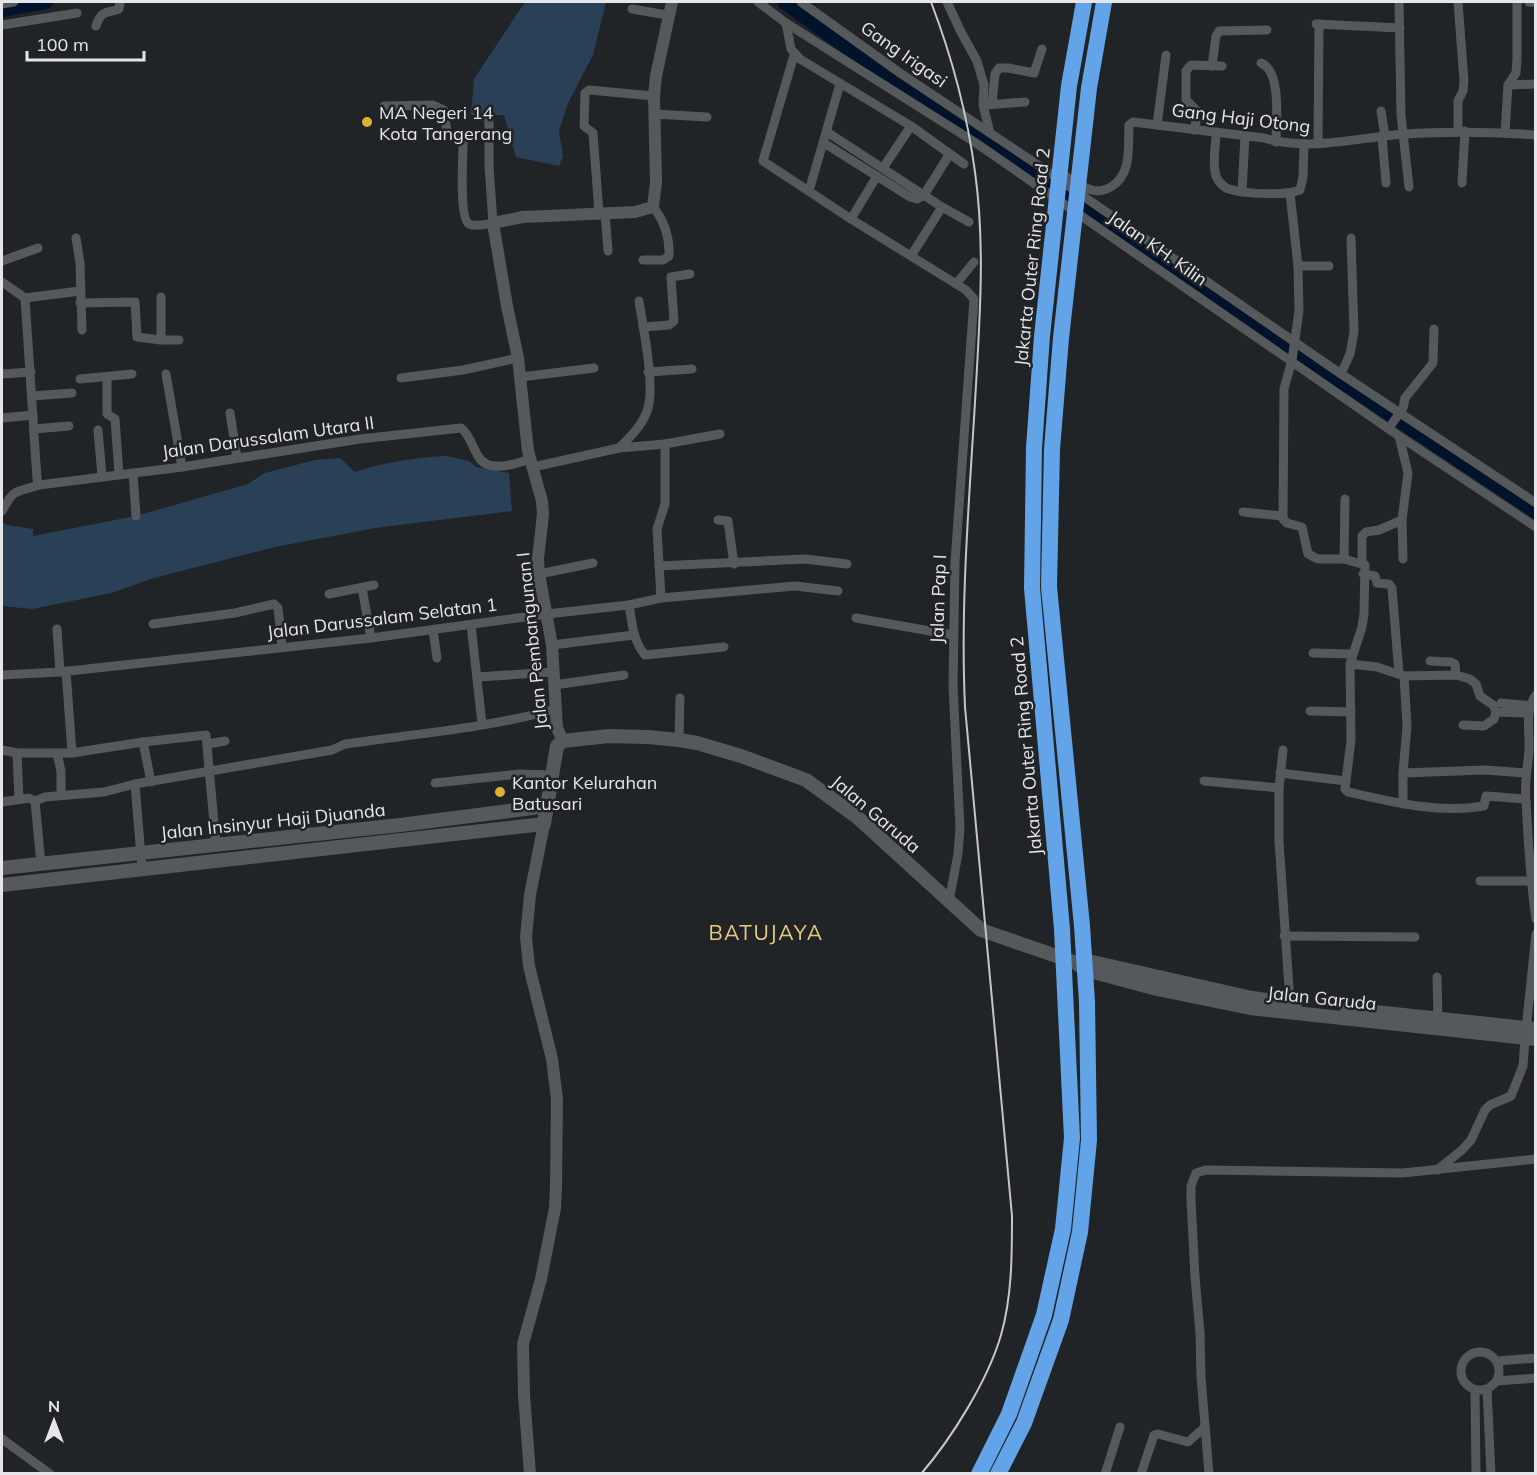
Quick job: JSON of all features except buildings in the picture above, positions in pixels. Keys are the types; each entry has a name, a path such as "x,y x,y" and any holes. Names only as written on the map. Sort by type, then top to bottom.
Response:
{"highway":[{"name":"Jakarta Outer Ring Road 2","path":"979,1473 1010,1414 1044,1315 1063,1229 1072,1138 1062,929 1032,588 1034,448 1042,336 1069,86 1084,2"},
{"name":"Jakarta Outer Ring Road 2","path":"998,1473 1024,1422 1061,1320 1080,1232 1089,1140 1087,1002 1082,926 1049,587 1052,449 1061,338 1089,88 1104,2"}],"main road":[{"name":"Jalan Garuda","path":"563,741 609,736 679,740 741,756 806,780 857,817 981,930 1074,962 1088,961 1158,983 1251,1003 1531,1034"},
{"name":"Jalan Pembangunan I","path":"544,824 557,746 563,741"},
{"name":"Jalan Insinyur Haji Djuanda","path":"2,868 400,825 548,806"},
{"name":"Jalan Insinyur Haji Djuanda","path":"2,885 544,824"},
{"name":"Jalan Garuda","path":"1251,1003 1290,1003 1381,1018"},
{"name":"Jalan Garuda","path":"1414,1022 1438,1019 1531,1034"}],"street":[{"path":"2,4 13,2"},
{"path":"96,26 106,11 119,9 120,2"},
{"path":"653,207 656,182 654,96 658,60 667,15 672,2"},
{"name":"Jalan KH. Kilin","path":"758,2 1293,350 1341,374 1395,421 1399,436 1536,527"},
{"name":"Gang Irigasi","path":"801,2 900,74 990,133"},
{"path":"947,2 977,61 984,85 990,133"},
{"path":"1399,2 1403,134 1409,187"},
{"path":"1458,2 1464,81 1458,101 1462,183"},
{"path":"1506,133 1508,85 1516,73 1517,2"},
{"path":"1529,2 1536,2"},
{"path":"632,9 667,15"},
{"path":"2,25 77,13"},
{"path":"786,22 791,49 794,55 804,63 911,126 964,164"},
{"path":"1318,144 1317,24 1400,28"},
{"path":"1212,66 1216,36 1219,31 1267,30"},
{"path":"987,104 995,74 999,68 1034,73 1042,49"},
{"path":"794,55 763,161 956,284 974,262"},
{"path":"1157,125 1166,55"},
{"path":"1261,63 1267,66 1276,85 1276,142"},
{"path":"1194,130 1198,112 1185,98 1186,71 1191,65 1222,66"},
{"path":"809,191 840,84"},
{"path":"1508,85 1536,84"},
{"path":"608,252 592,133 584,126 585,93 589,90 654,96"},
{"path":"987,104 1025,102"},
{"path":"384,106 433,105 442,108 447,133 458,137 463,143 463,208 465,220 469,224 493,223 523,217 635,212 653,207"},
{"path":"1381,111 1386,183"},
{"path":"654,114 707,117"},
{"path":"489,120 493,223"},
{"name":"Gang Haji Otong","path":"1038,165 1046,165 1091,190 1107,189 1117,183 1128,164 1129,123 1132,122 1304,144 1461,131 1536,135"},
{"path":"851,219 911,126"},
{"path":"827,132 880,172"},
{"name":"Jalan KH. Kilin","path":"990,133 1395,421 1536,503"},
{"path":"1216,133 1215,173 1217,179 1226,189 1242,192 1290,193 1300,190 1304,144"},
{"path":"1242,192 1245,136"},
{"path":"824,143 924,195 969,222"},
{"path":"924,195 950,155"},
{"path":"1290,193 1298,266 1299,311 1284,388 1282,516 1287,523 1302,527 1308,554 1318,559 1344,559 1365,564 1364,614 1352,659 1351,740 1345,789 1348,792 1403,804 1467,809 1484,806 1486,796 1526,799"},
{"path":"643,260 663,260 669,256 666,230 660,214 653,207"},
{"path":"910,256 942,207"},
{"name":"Jalan Pembangunan I","path":"493,223 521,377 526,435 542,501 539,574 552,645 557,728 563,741"},
{"path":"76,238 80,263 82,330"},
{"path":"1341,374 1350,354 1354,332 1352,238"},
{"path":"2,261 38,248"},
{"path":"1298,266 1329,266"},
{"path":"643,327 669,325 674,321 671,277 690,274"},
{"path":"2,282 26,298 80,291"},
{"name":"Jalan Pap I","path":"949,901 958,854 960,828 953,635 955,562 974,299 956,284"},
{"path":"161,297 161,340"},
{"path":"26,298 33,429 39,484"},
{"path":"619,448 643,421 648,409 648,372 639,301"},
{"path":"80,303 135,302 137,337 179,340"},
{"path":"1395,421 1405,398 1433,363 1434,328"},
{"path":"401,378 518,358"},
{"path":"521,377 594,368"},
{"path":"648,372 692,369"},
{"path":"2,374 31,372"},
{"path":"80,379 132,374"},
{"path":"166,374 182,467"},
{"path":"107,377 107,414 115,419 120,474"},
{"path":"32,396 72,393"},
{"path":"231,413 237,458"},
{"path":"2,418 33,415"},
{"path":"33,429 69,426"},
{"name":"Jalan Darussalam Utara II","path":"2,511 10,495 17,489 39,484 182,467 360,439 461,428 467,433 479,459 489,465 510,466 531,463"},
{"path":"98,430 102,476"},
{"path":"531,463 720,434"},
{"path":"1399,436 1408,473 1402,520 1403,559"},
{"path":"661,598 657,529 664,504 665,444"},
{"path":"133,473 136,516"},
{"path":"1344,559 1345,499"},
{"path":"1243,512 1282,516"},
{"path":"718,520 728,521 734,564"},
{"path":"1362,564 1362,536 1366,532 1379,530 1402,520"},
{"path":"659,566 805,559 847,564"},
{"path":"539,574 593,564"},
{"path":"1364,574 1371,574 1375,576 1377,584 1389,584 1392,588 1407,726 1403,804"},
{"path":"329,594 374,585"},
{"name":"Jalan Darussalam Selatan 1","path":"2,675 63,671 371,638 629,605 661,598 795,586 838,591"},
{"path":"362,588 371,638"},
{"path":"153,624 235,613 274,604 278,608 282,646"},
{"path":"629,605 634,635 639,648 645,655 724,646"},
{"path":"856,618 953,635"},
{"path":"471,624 482,724"},
{"path":"57,629 72,753"},
{"path":"433,630 436,658"},
{"path":"552,645 634,635"},
{"path":"1313,653 1352,659 1401,675 1456,675 1470,679 1476,684 1480,696 1493,705 1496,712"},
{"path":"1430,661 1455,664 1456,675"},
{"path":"478,677 553,672"},
{"path":"554,685 624,675"},
{"path":"1536,695 1531,708 1532,748 1526,773 1536,919"},
{"path":"679,740 680,698"},
{"path":"1501,703 1531,708"},
{"path":"1496,712 1531,708"},
{"path":"2,802 29,798 35,801 45,797 104,792 211,770 332,750 345,744 533,716 556,710"},
{"path":"1310,711 1351,712"},
{"path":"1463,725 1484,726 1490,723 1496,712"},
{"path":"2,750 17,753 72,753 143,742 207,736 216,845"},
{"path":"208,744 225,741"},
{"path":"143,742 151,782"},
{"path":"1283,750 1279,788 1279,841 1290,1003"},
{"path":"17,753 19,799"},
{"path":"57,753 61,771 61,795"},
{"path":"1403,773 1485,770 1526,773"},
{"path":"1280,773 1346,781"},
{"path":"435,783 519,774 552,775"},
{"path":"1204,781 1279,788"},
{"path":"135,784 142,869"},
{"path":"35,801 41,864"},
{"name":"Jalan Pembangunan I","path":"530,1473 524,1395 524,1344 541,1279 555,1208 556,1187 557,1099 552,1059 529,966 526,937 530,896 544,824"},
{"path":"1480,881 1533,881"},
{"path":"1437,1170 1471,1140 1485,1110 1490,1105 1511,1096 1523,1066 1531,1034 1536,934"},
{"path":"1284,936 1415,937"},
{"path":"1437,977 1438,1019"},
{"path":"1209,1473 1191,1200 1191,1186 1196,1173 1206,1170 1403,1173 1536,1159"},
{"path":"1497,1381 1499,1368 1497,1361 1486,1353 1475,1352 1462,1362 1460,1370 1462,1379 1467,1386 1475,1390 1487,1389 1497,1381 1536,1378"},
{"path":"1497,1361 1536,1358"},
{"path":"1487,1389 1491,1473"},
{"path":"1475,1390 1476,1473"},
{"path":"1141,1473 1154,1435 1188,1442 1205,1426"},
{"path":"1105,1473 1120,1427"},
{"path":"2,1439 50,1473"}],"shaded area":[{"path":"525,2 606,2 593,55 568,103 559,130 563,156 559,166 516,157 504,115 471,115 474,79"},
{"path":"446,456 469,461 476,467 509,473 512,511 375,528 275,547 154,578 111,593 32,609 2,606 2,522 7,525 33,529 33,536 136,516 248,484 265,473 315,460 340,458 355,472 400,461"}],"waterway":[{"path":"2,10 46,2"},
{"path":"784,2 856,54 957,119 1277,339 1536,512"}],"railway":[{"path":"921,1474 968,1408 995,1352 1005,1321 1011,1276 1012,1231 965,707 965,586 978,359 980,225 972,150 963,107 946,43 931,2"}],"place":[{"name":"MA Negeri 14 Kota Tangerang","path":"367,122"},
{"name":"Kantor Kelurahan Batusari","path":"500,792"}],"district":[{"name":"BATUJAYA","path":"766,932"}]}
